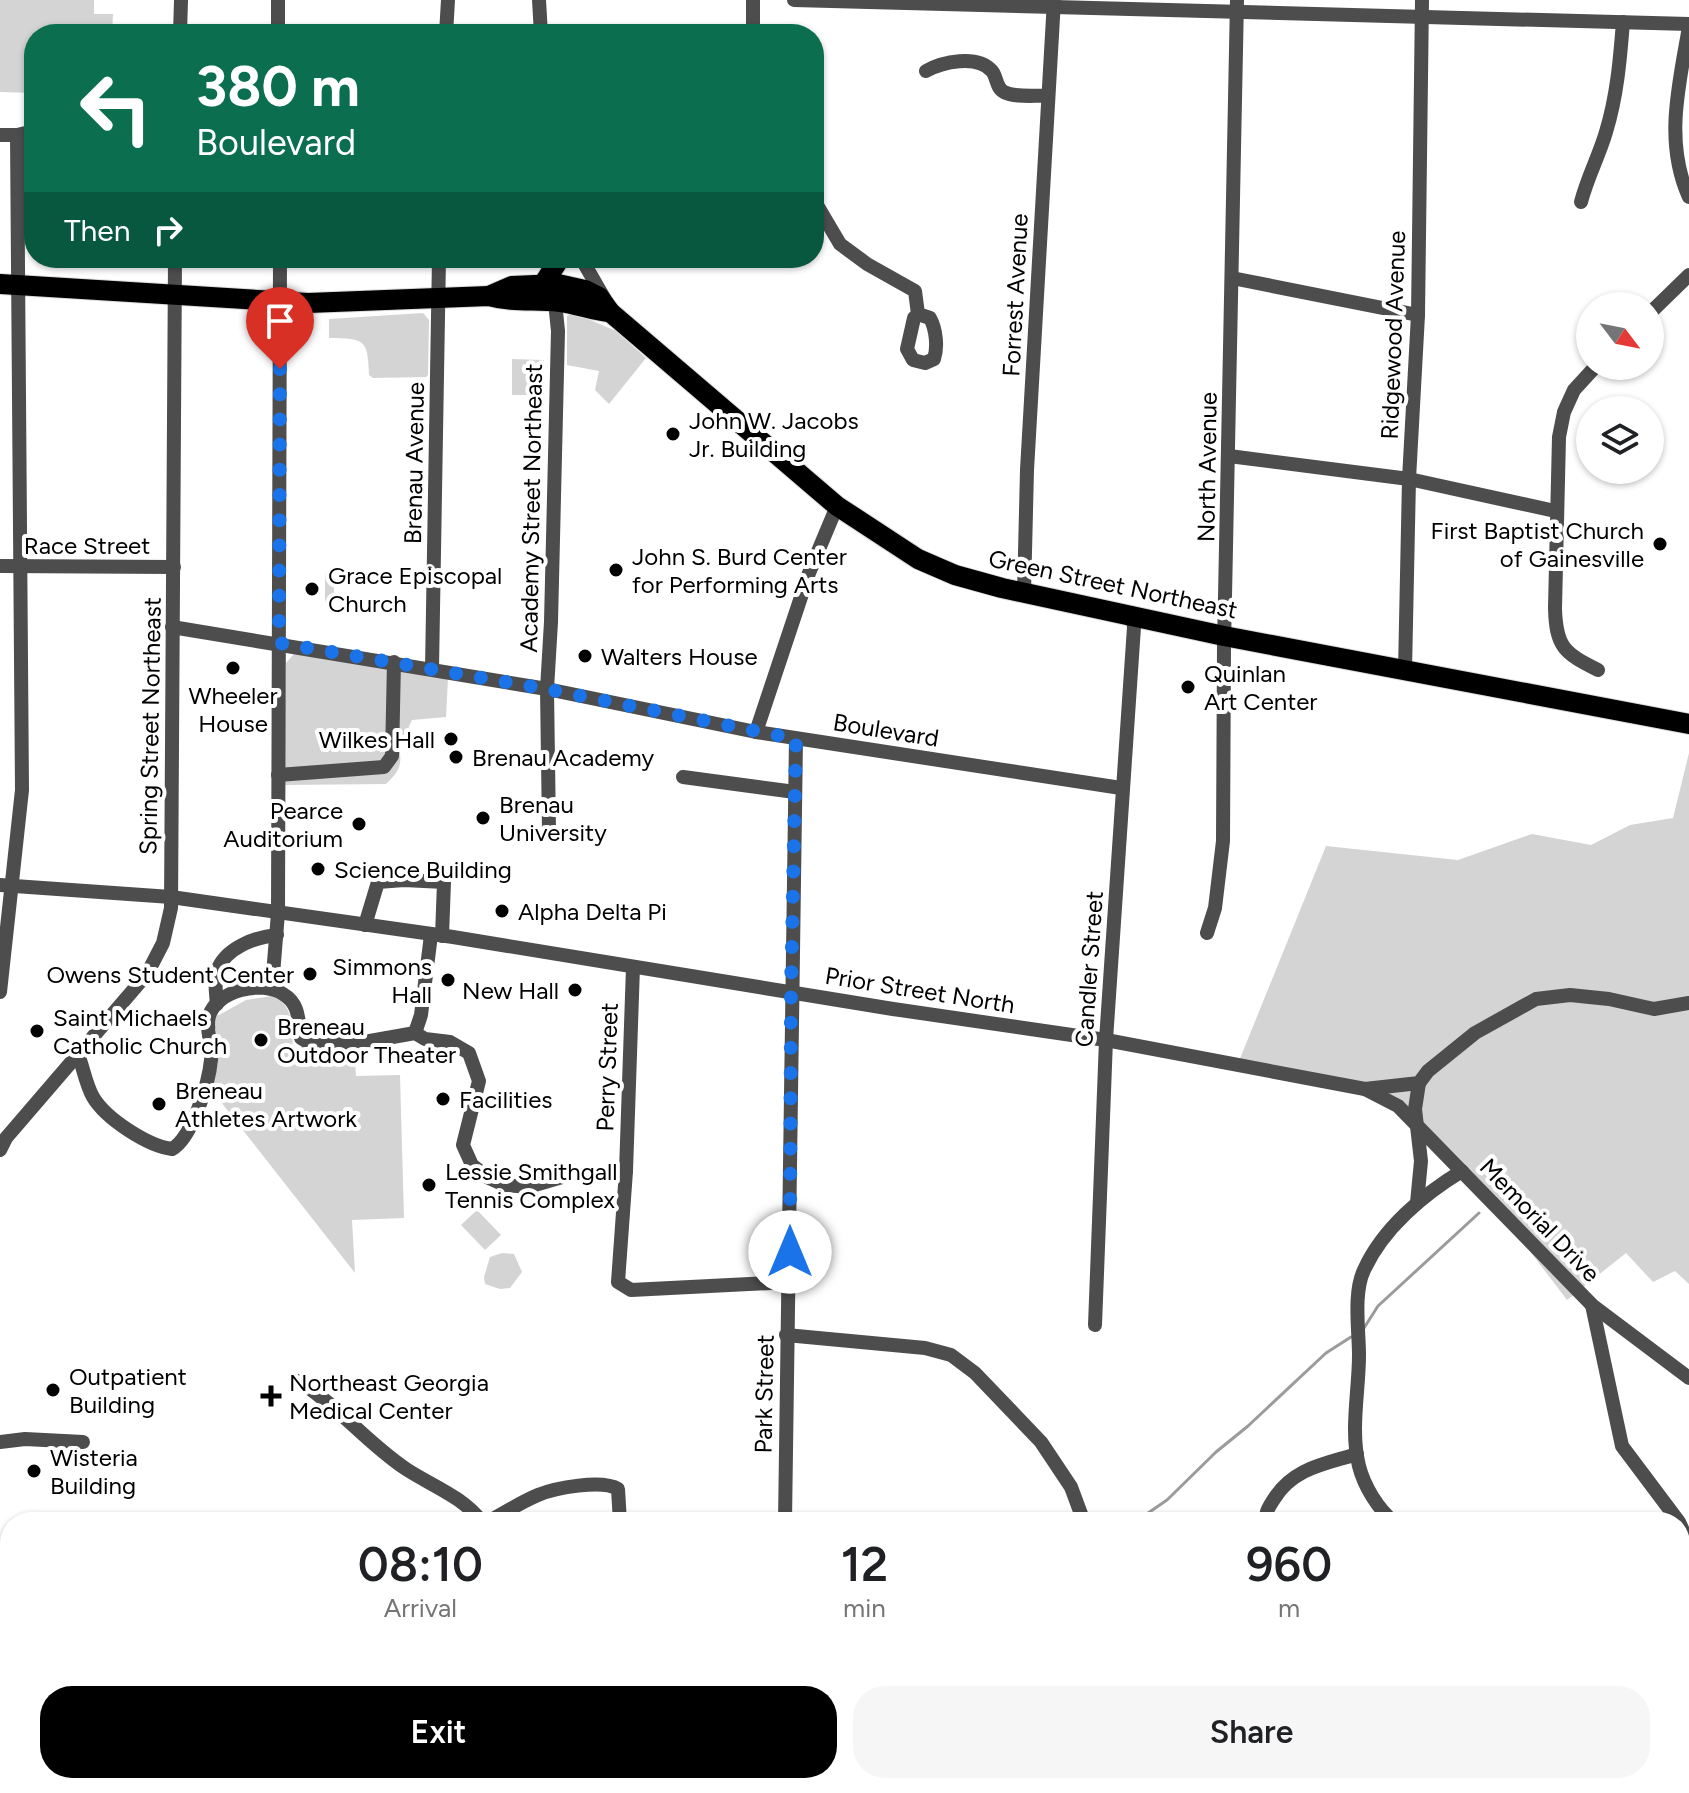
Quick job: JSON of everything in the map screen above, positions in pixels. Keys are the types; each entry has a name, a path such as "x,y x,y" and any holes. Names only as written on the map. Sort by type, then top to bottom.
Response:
{"highway":[{"path":"554,268 544,283 555,302"},
{"name":"Green Street Northeast","path":"489,296 512,286 544,283 585,290 599,297 610,312 837,506 901,549 955,575 1224,636 1689,724"},
{"path":"10,285 308,303 489,296 512,302 555,302 610,312"}],"street":[{"path":"180,24 181,0"},
{"path":"278,0 278,24"},
{"path":"447,24 448,0"},
{"path":"539,0 540,24"},
{"path":"753,0 753,24"},
{"path":"794,0 1236,6 1422,17 1689,26 1678,89 1674,137 1674,151 1689,197"},
{"name":"Ridgewood Avenue","path":"1405,671 1409,479 1418,315 1422,0"},
{"name":"Forrest Avenue","path":"1024,593 1027,470 1054,4"},
{"name":"North Avenue","path":"1207,933 1215,908 1223,841 1236,6"},
{"path":"1581,202 1606,135 1619,79 1623,22"},
{"path":"926,71 940,63 976,62 993,71 1000,89 1007,93 1048,96"},
{"path":"0,135 24,133"},
{"path":"17,135 24,139"},
{"path":"0,992 6,886 22,790 21,566 10,285 17,135"},
{"path":"824,217 840,244 886,276 915,291 918,314"},
{"name":"Spring Street Northeast","path":"2,1142 156,960 169,926 175,268"},
{"path":"272,987 278,913 280,268"},
{"name":"Brenau Avenue","path":"432,669 439,268"},
{"path":"587,268 601,289 610,312"},
{"path":"1664,299 1689,275"},
{"path":"1232,278 1418,315"},
{"name":"Academy Street Northeast","path":"549,831 547,689 558,331 555,302"},
{"path":"1583,380 1574,390 1564,412 1559,437 1555,511 1556,633 1562,648 1572,657 1598,670"},
{"path":"1229,456 1409,479 1555,511"},
{"path":"756,732 809,573 837,506"},
{"name":"Race Street","path":"0,566 174,567"},
{"name":"Candler Street","path":"1095,1325 1106,1040 1134,627 1132,616"},
{"name":"Boulevard","path":"172,627 547,689 796,739 1121,788"},
{"path":"278,775 384,767 392,756 394,662"},
{"name":"Park Street","path":"785,1512 796,739"},
{"path":"683,777 795,792"},
{"path":"365,925 378,882 444,882 437,936 415,1033"},
{"name":"Prior Street North","path":"6,886 171,897 365,925 1106,1040 1365,1089"},
{"path":"217,1004 215,982 222,961 252,940 277,935"},
{"name":"Perry Street","path":"633,967 626,1171 618,1282 631,1290 789,1282"},
{"path":"78,1054 93,1098 124,1126 149,1142 169,1149 176,1147 200,1104 207,1083 211,1059 208,1024 212,1010 237,991 259,986 272,987 293,1002 301,1038 306,1041 353,1044 415,1033 425,1039 450,1042 469,1053 479,1081 463,1145 472,1165 487,1177 505,1185 528,1187 569,1175 626,1171"},
{"path":"1417,1203 1421,1161 1415,1109 1419,1083 1428,1071 1475,1033 1536,999 1570,995 1609,999 1654,1009 1689,1003"},
{"path":"1365,1089 1419,1083"},
{"name":"Memorial Drive","path":"1365,1089 1398,1106 1592,1305 1689,1378"},
{"path":"1386,1512 1373,1497 1359,1467 1357,1454 1357,1321 1363,1272 1381,1242 1417,1203 1462,1171"},
{"path":"1592,1305 1622,1446 1672,1512"},
{"path":"786,1335 925,1348 951,1355 975,1373 1041,1442 1071,1487 1080,1512"},
{"path":"299,1381 320,1394 406,1469 460,1500 474,1512"},
{"path":"0,1442 25,1439 83,1442"},
{"path":"1266,1512 1280,1490 1298,1474 1357,1454"},
{"path":"505,1512 540,1494 601,1484 618,1489 619,1512"}],"shaded area":[{"path":"0,0 94,0 94,14 113,14 112,24 24,24 24,93 0,92"},
{"path":"423,313 429,320 426,377 373,378 369,375 367,354 362,343 329,338 329,319"},
{"path":"574,313 616,331 646,358 609,404 595,390 599,371 567,365 567,316"},
{"path":"512,359 544,360 543,395 512,395"},
{"path":"325,573 334,573 334,602 325,602"},
{"path":"294,654 448,678 446,717 412,720 408,735 399,737 399,768 386,784 284,785 286,663"},
{"path":"1689,753 1689,1284 1675,1271 1653,1282 1626,1253 1567,1300 1526,1246 1403,1102 1237,1066 1326,846 1458,860 1532,834 1591,845 1630,825 1673,818"},
{"path":"272,996 288,1011 293,1048 314,1045 346,1050 346,1061 355,1062 356,1076 400,1075 404,1218 352,1220 355,1273 217,1097 211,1094 218,1062 216,1029 210,1025 216,1014 246,1000"},
{"path":"477,1210 501,1235 485,1250 461,1225"},
{"path":"502,1253 514,1254 522,1272 510,1288 500,1289 485,1284 484,1277 490,1257"}],"waterway":[{"path":"1364,1328 1378,1306 1479,1213"},
{"path":"1150,1512 1167,1500 1326,1353 1351,1337"}],"place":[{"name":"John W. Jacobs Jr. Building","path":"673,434"},
{"name":"First Baptist Church of Gainesville","path":"1660,544"},
{"name":"John S. Burd Center for Performing Arts","path":"616,570"},
{"name":"Grace Episcopal Church","path":"312,589"},
{"name":"Walters House","path":"585,656"},
{"name":"Wheeler House","path":"233,668"},
{"name":"Quinlan Art Center","path":"1188,687"},
{"name":"Wilkes Hall","path":"451,739"},
{"name":"Brenau Academy","path":"456,757"},
{"name":"Brenau University","path":"483,818"},
{"name":"Pearce Auditorium","path":"359,824"},
{"name":"Science Building","path":"318,869"},
{"name":"Alpha Delta Pi","path":"502,911"},
{"name":"Owens Student Center","path":"310,974"},
{"name":"Simmons Hall","path":"448,980"},
{"name":"New Hall","path":"575,990"},
{"name":"Saint Michaels Catholic Church","path":"37,1031"},
{"name":"Breneau Outdoor Theater","path":"261,1040"},
{"name":"Facilities","path":"443,1099"},
{"name":"Breneau Athletes Artwork","path":"159,1104"},
{"name":"Lessie Smithgall Tennis Complex","path":"429,1185"},
{"name":"Outpatient Building","path":"53,1390"},
{"name":"Northeast Georgia Medical Center","path":"271,1396"},
{"name":"Wisteria Building","path":"34,1471"}],"route":[{"path":"280,369 279,643 541,688 796,739 790,1252"}]}
